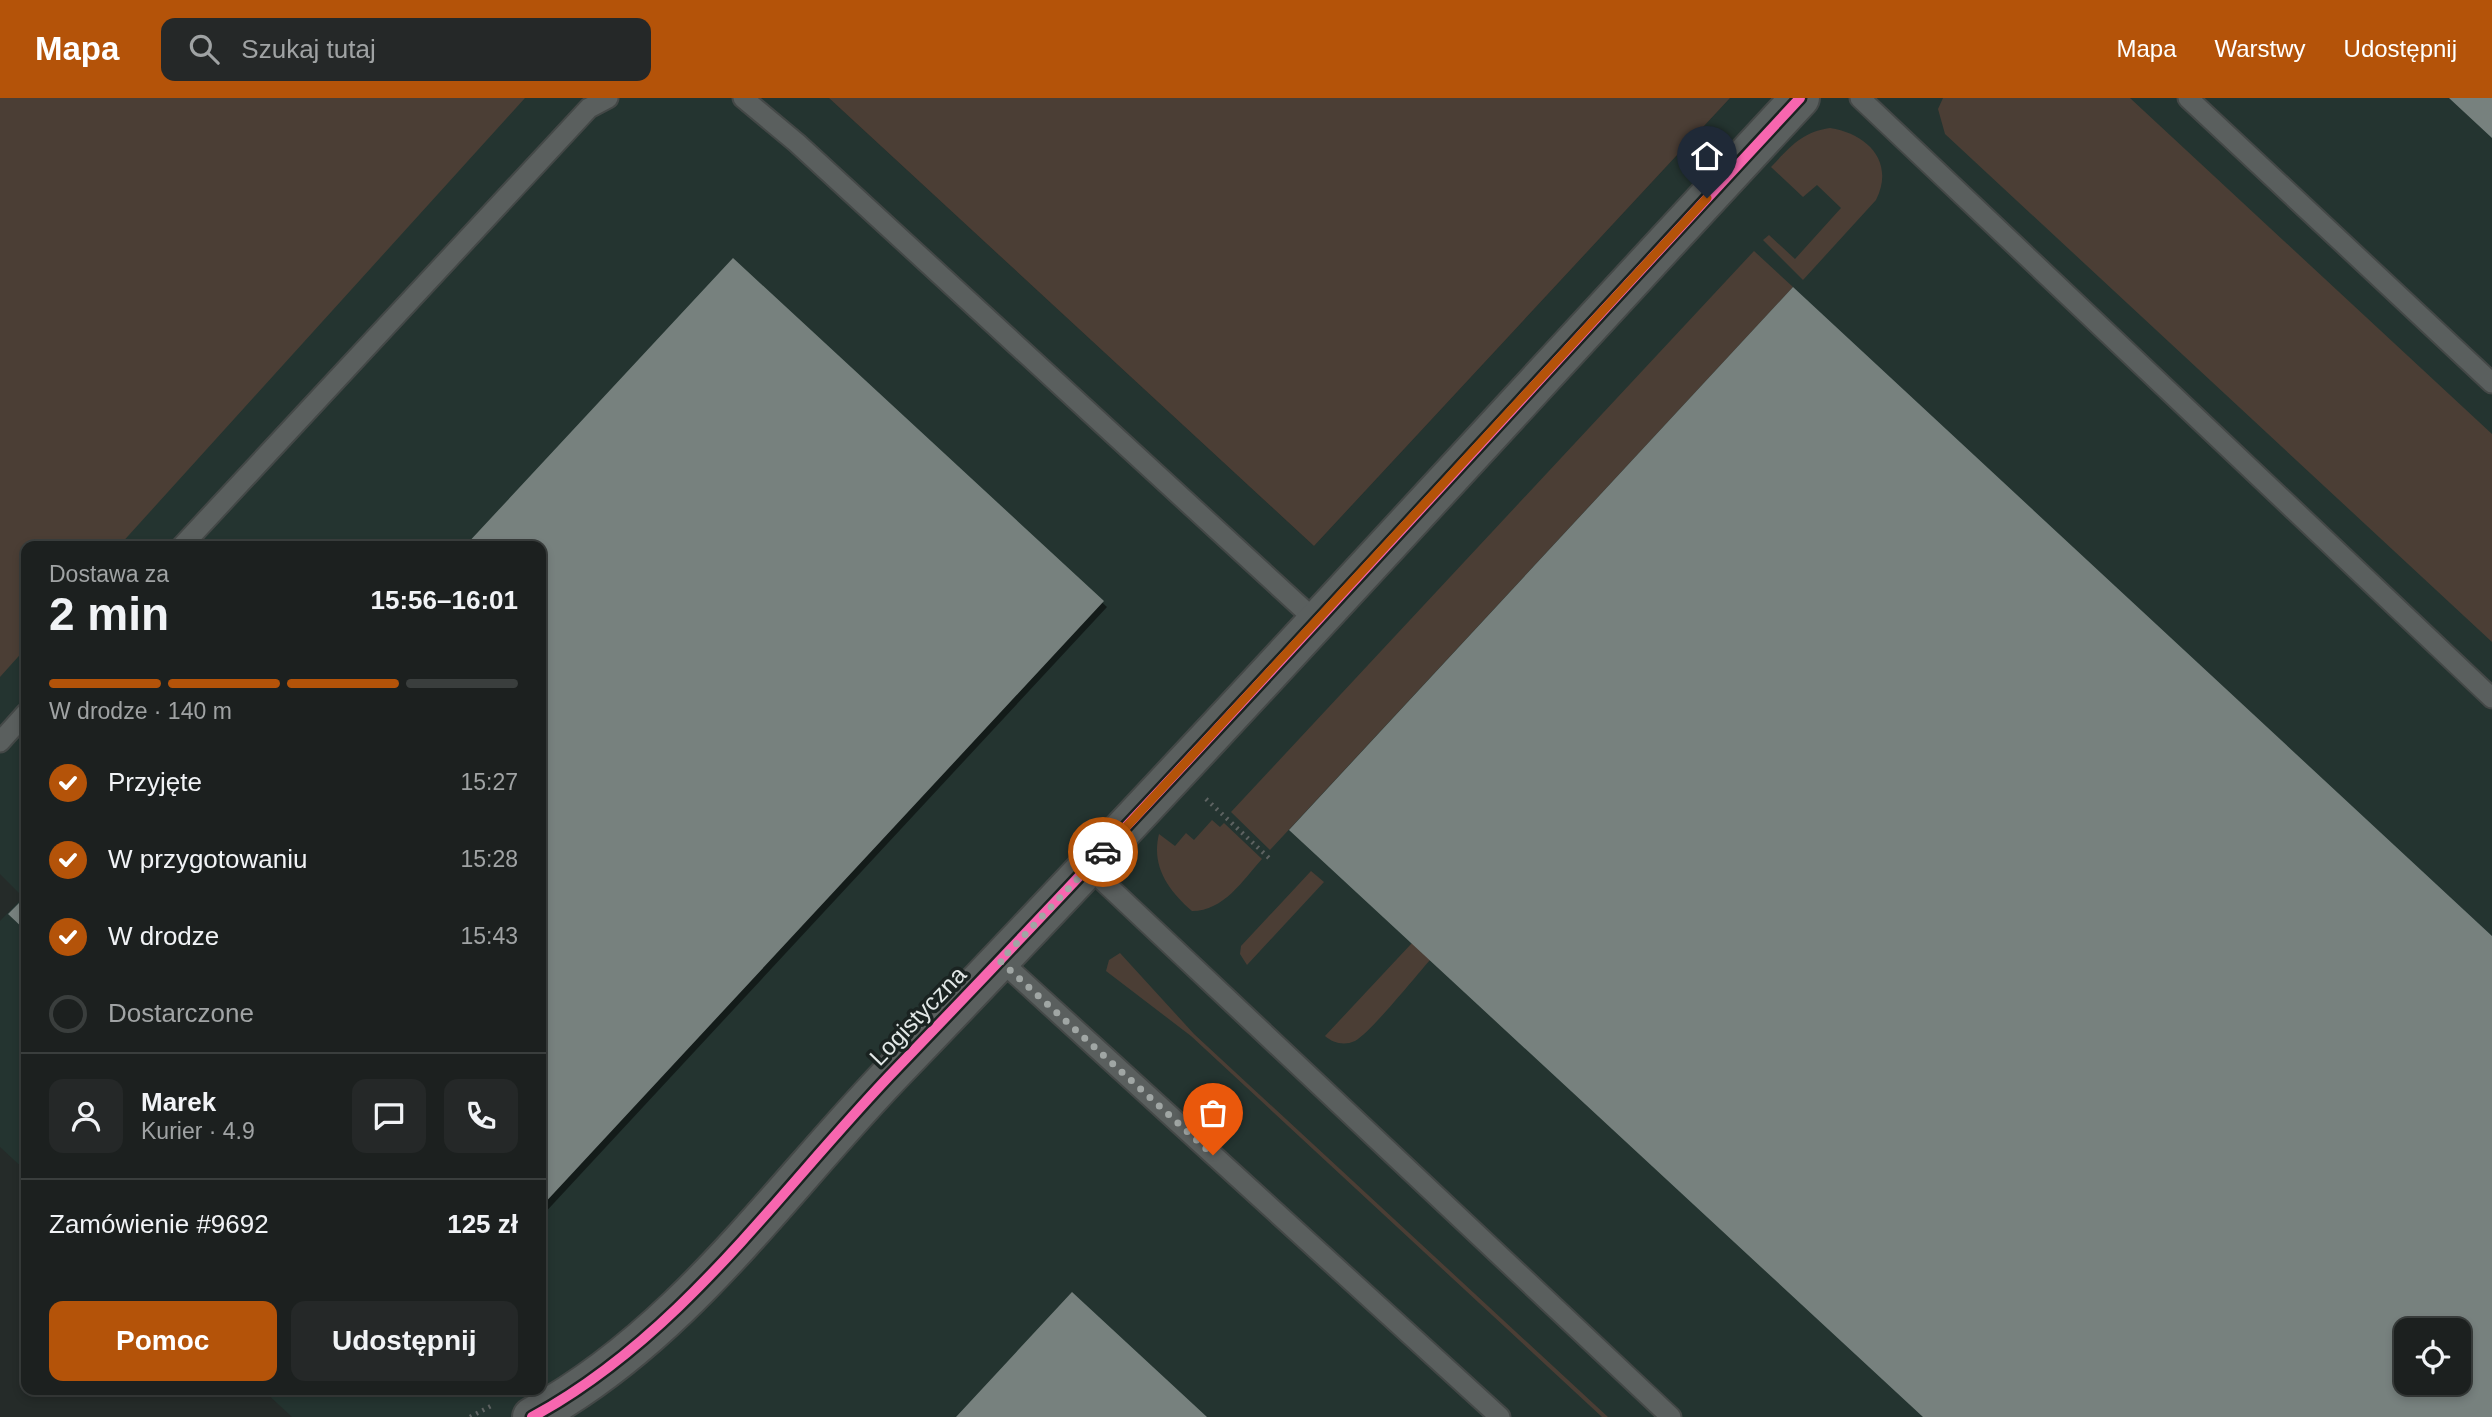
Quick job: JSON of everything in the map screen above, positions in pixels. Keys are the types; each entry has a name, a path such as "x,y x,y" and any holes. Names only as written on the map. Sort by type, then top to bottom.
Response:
{"street":[{"name":"Logistyczna","path":"532,1417 620,1360 676,1308 761,1219 888,1077 1177,772 1800,98"}],"lane":[{"path":"187,541 589,108 608,98"},
{"path":"743,98 797,143 1315,620"},
{"path":"1860,98 2492,698"},
{"path":"2188,98 2492,383"},
{"path":"0,742 21,719"},
{"path":"1088,867 1671,1417"},
{"path":"1000,961 1500,1417"}],"path":[{"path":"1177,772 1269,858"}],"shaded area":[{"path":"0,98 525,98 124,541 21,541 21,654 0,677"},
{"path":"523,98 829,98 1314,546 1730,98 2492,98 2492,1417 292,1417 268,1395 546,1395 546,541 113,541"},
{"path":"829,98 1730,98 1314,546"},
{"path":"1943,98 2130,98 2492,434 2492,642 1945,134 1938,109"},
{"path":"1830,128 1856,136 1874,152 1880,162 1881,186 1876,200 1803,280 1763,240 1769,235 1795,259 1841,208 1817,185 1803,197 1771,167 1804,137"},
{"path":"1754,251 1793,287 1270,850 1231,812"},
{"path":"21,639 21,895 0,874 0,662"},
{"path":"1212,820 1220,827 1224,823 1262,859 1223,900 1203,910 1192,911 1176,895 1164,877 1157,857 1159,834 1175,846 1186,833 1194,840"},
{"path":"1311,871 1324,882 1247,965 1240,954 1241,946"},
{"path":"21,899 21,1166 0,1147 0,921"},
{"path":"1412,943 1430,960 1382,1016 1351,1043 1339,1043 1325,1036"},
{"path":"1120,953 1194,1034 1608,1417 1602,1417 1191,1036 1106,971 1109,960"}],"building":[{"path":"2449,98 2492,98 2492,138"},
{"path":"733,258 1104,601 546,1202 546,541 470,541"},
{"path":"1793,287 2492,936 2492,1417 1923,1417 1289,830"},
{"path":"19,903 21,905 21,926 8,914"},
{"path":"1072,1292 1207,1417 956,1417"}],"cycle path":[{"path":"532,1417 586,1384 636,1345 683,1303 727,1258 853,1115 1238,707 1800,98"}],"way so far":[{"path":"1103,852 1000,961 1213,1155"}],"route":[{"path":"1103,852 1707,198"}]}
